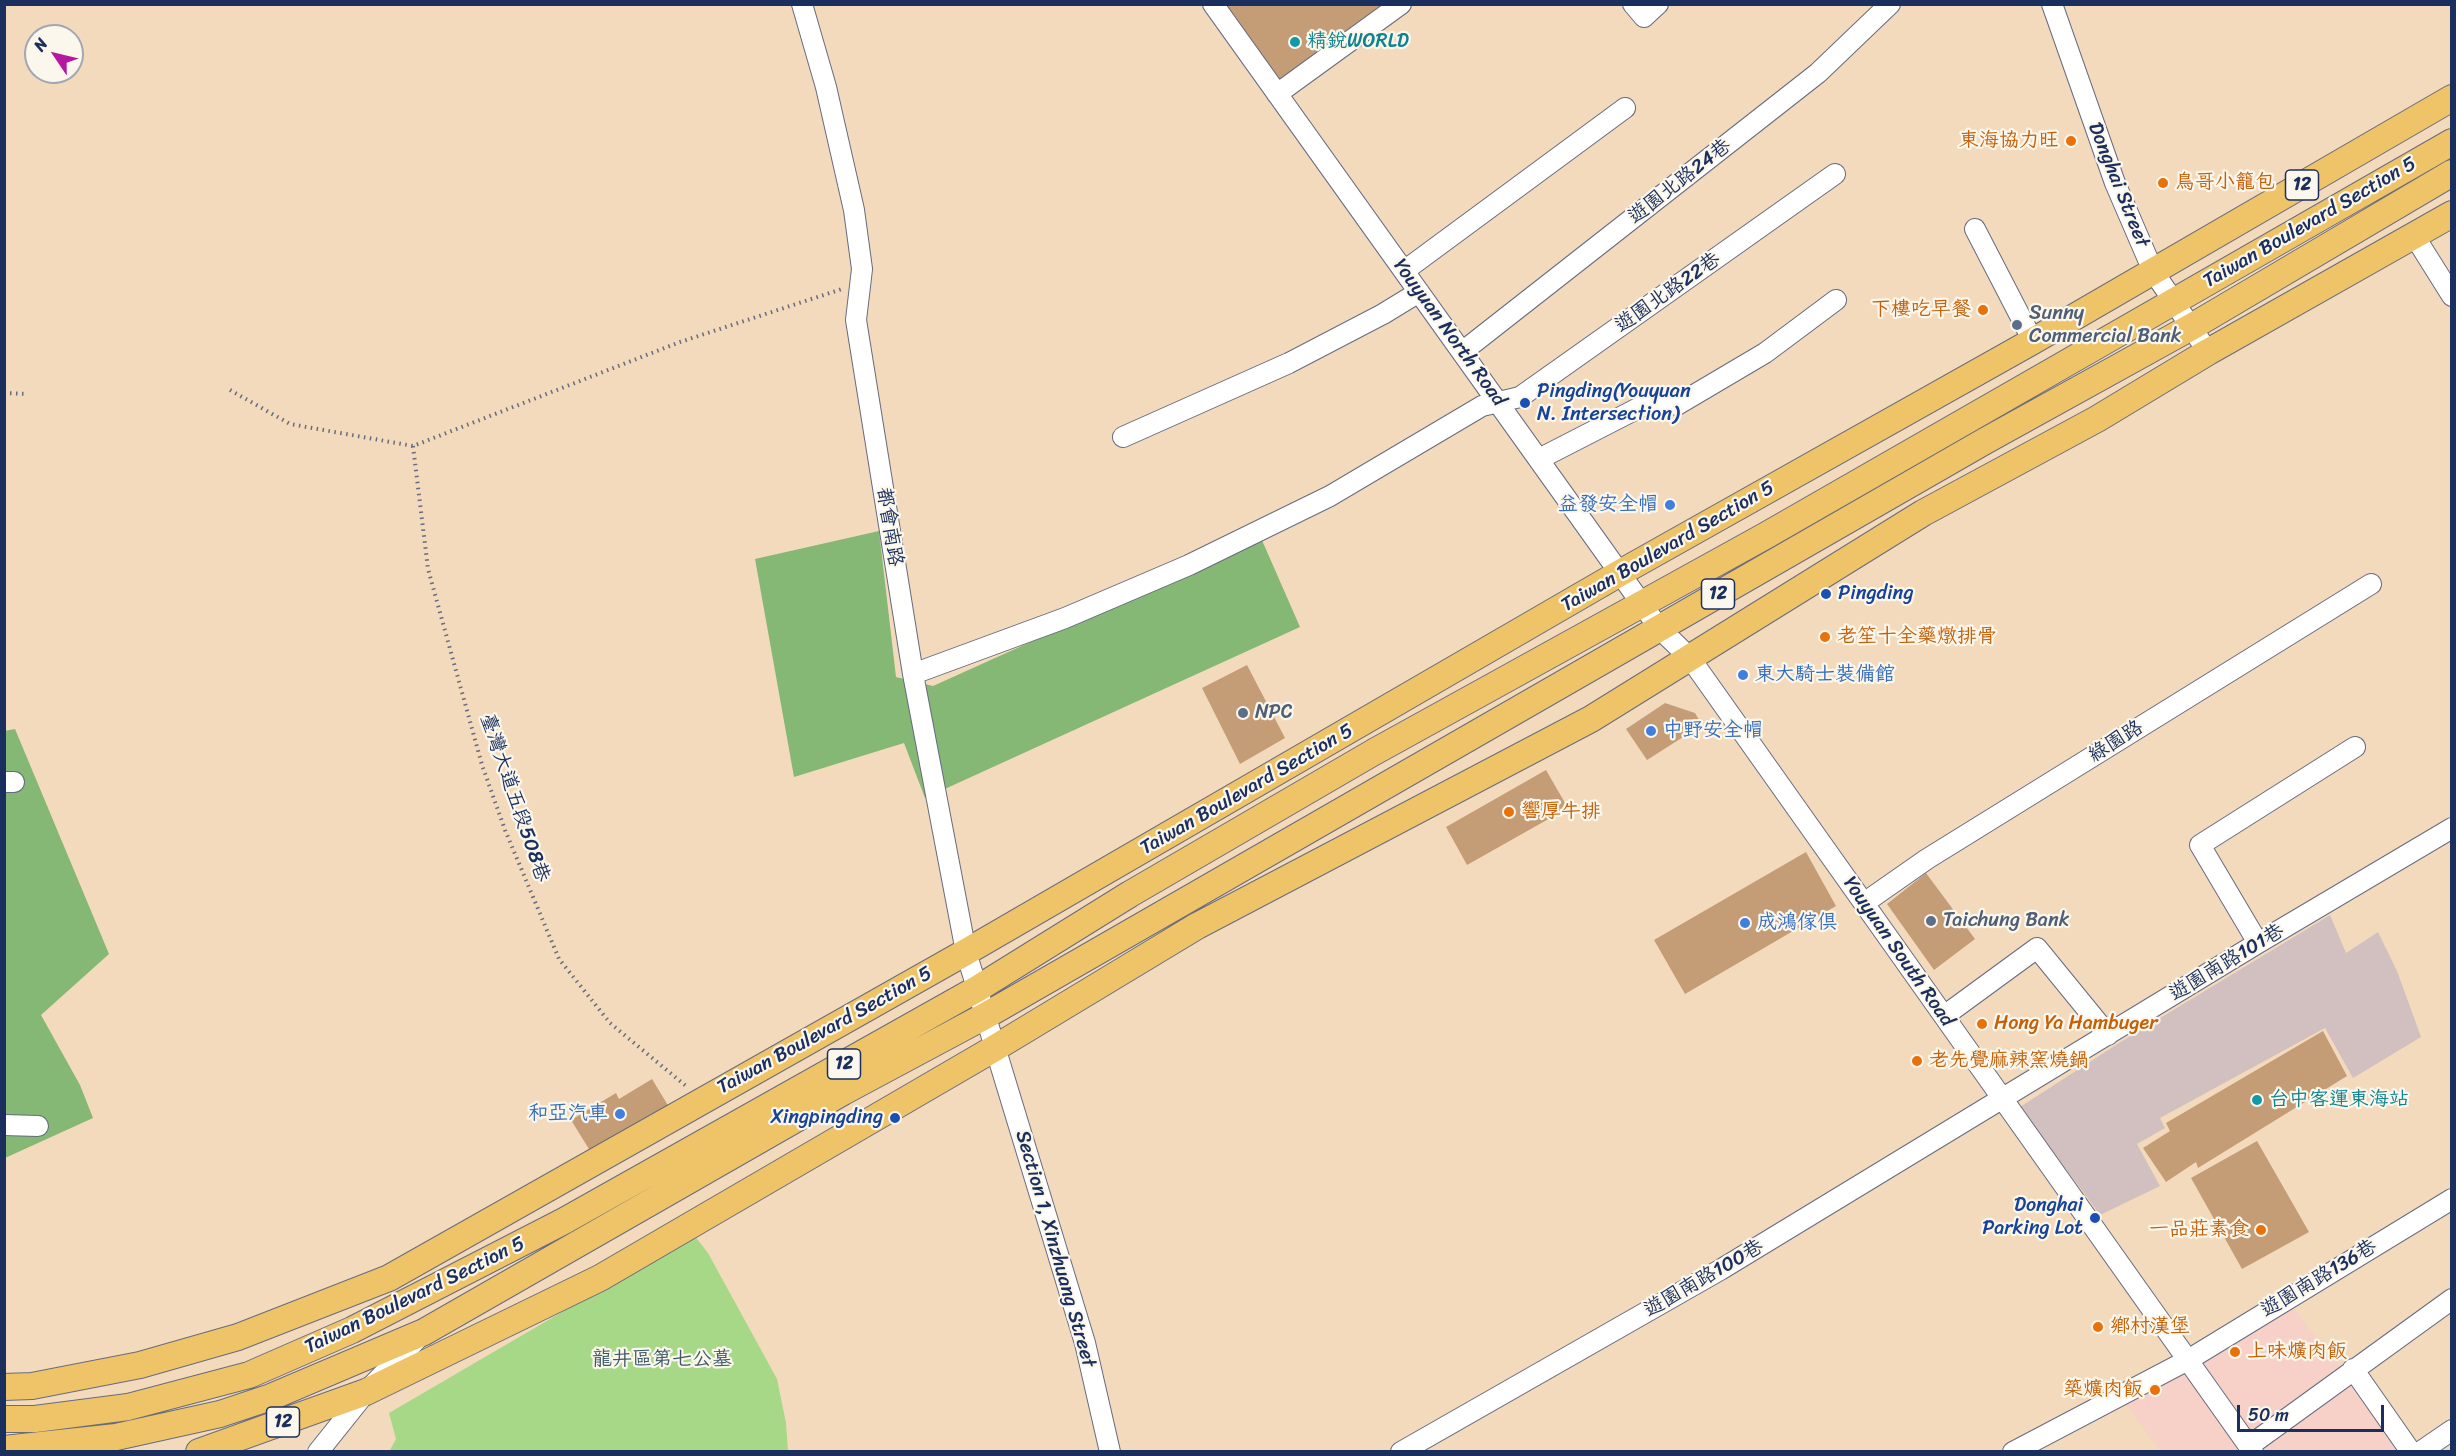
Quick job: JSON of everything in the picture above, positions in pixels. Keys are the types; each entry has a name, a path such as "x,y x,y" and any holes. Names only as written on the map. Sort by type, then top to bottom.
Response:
{"main road":[{"name":"Taiwan Boulevard Section 5","path":"4,1387 33,1386 140,1365 238,1337 389,1278 966,952 1620,573 2033,341 2451,98"},
{"name":"Taiwan Boulevard Section 5","path":"4,1419 35,1419 128,1407 249,1375 352,1330 564,1221 977,989 1150,882 1642,603 1765,536 2175,302 2451,141"},
{"name":"Taiwan Boulevard Section 5","path":"4,1449 116,1437 220,1414 271,1397 424,1332 843,1092 986,1016 1985,441 2193,327 2451,173"},
{"name":"12","path":"199,1452 366,1392 600,1278 995,1048 1197,926 1591,719 1923,513 2097,419 2208,352 2415,237 2451,214"}],"street":[{"name":"都會南路","path":"802,4 826,87 854,210 862,269 856,320 913,675 966,952 995,1048"},
{"name":"Youyuan North Road","path":"1213,4 1659,628 1690,658"},
{"path":"1277,94 1401,4"},
{"path":"1633,4 1644,17 1658,4"},
{"name":"遊園北路24巷","path":"1462,352 1818,73 1890,4"},
{"name":"Donghai Street","path":"2052,4 2115,183 2153,271 2208,352"},
{"path":"1404,271 1625,108"},
{"name":"遊園北路22巷","path":"913,675 1065,618 1189,565 1330,496 1482,406 1520,397 1836,174"},
{"path":"1975,229 2033,341"},
{"path":"2415,237 2451,296"},
{"path":"1123,437 1289,363 1383,314 1419,292"},
{"path":"1539,459 1652,401 1677,405 1765,353 1836,300"},
{"name":"綠園路","path":"1864,903 1927,859 2371,584"},
{"name":"Youyuan South Road","path":"1690,658 2251,1449"},
{"path":"2258,942 2200,845 2355,747"},
{"name":"遊園南路101巷","path":"2002,1099 2258,942 2451,828"},
{"path":"1944,1016 2037,948 2108,1035"},
{"name":"Section 1, Xinzhuang Street","path":"995,1048 1085,1343 1110,1452"},
{"name":"遊園南路100巷","path":"1401,1452 1720,1270 2002,1099"},
{"path":"4,1125 38,1126"},
{"name":"遊園南路136巷","path":"2013,1452 2188,1360 2451,1198"},
{"path":"2251,1449 2352,1369 2451,1299"},
{"path":"318,1452 366,1392 424,1332"},
{"path":"2352,1369 2411,1452"},
{"path":"2420,1452 2451,1430"}],"path":[{"path":"230,390 290,424 413,446 680,342 860,284"},
{"path":"4,393 28,394"},
{"name":"臺灣大道五段508巷","path":"413,446 428,569 482,765 505,830 559,959 610,1023 702,1100"}],"shaded area":[{"path":"2330,915 2346,953 2378,932 2397,971 2421,1037 2353,1078 2325,1028 2160,1118 2165,1128 2137,1144 2160,1186 2100,1215 2020,1107 2119,1043"},
{"path":"2292,1306 2404,1451 2160,1451 2125,1403 2223,1351"}],"green space":[{"path":"879,531 896,677 933,686 1261,538 1300,627 925,798 904,743 794,777 755,559"},
{"path":"15,729 109,954 41,1015 80,1085 93,1118 5,1158 4,731"},
{"name":"龍井區第七公墓","path":"694,1235 708,1253 777,1379 786,1423 788,1451 389,1452 396,1439 389,1413"}],"building":[{"name":"精銳WORLD","path":"1213,4 1401,4 1277,94"},
{"name":"NPC","path":"1247,665 1285,738 1240,764 1202,688"},
{"path":"1665,703 1695,713 1702,725 1647,760 1626,729"},
{"path":"1546,770 1568,808 1467,865 1446,827"},
{"name":"成鴻傢俱","path":"1806,852 1836,906 1685,994 1654,940"},
{"name":"Taichung Bank","path":"1926,873 1975,939 1934,970 1887,904"},
{"name":"台中客運東海站","path":"2323,1031 2347,1076 2198,1168 2196,1162 2166,1182 2143,1148 2170,1131 2166,1123"},
{"name":"和亞汽車","path":"652,1079 669,1107 592,1154 571,1120 616,1093 619,1099"},
{"path":"2257,1141 2309,1232 2242,1269 2191,1178"}],"place":[{"name":"精銳WORLD","path":"1295,42"},
{"name":"東海協力旺","path":"2071,141"},
{"name":"鳥哥小籠包","path":"2163,183"},
{"name":"下樓吃早餐","path":"1983,310"},
{"name":"Sunny Commercial Bank","path":"2017,325"},
{"name":"Pingding(Youyuan N. Intersection)","path":"1525,403"},
{"name":"益發安全帽","path":"1670,505"},
{"name":"Pingding","path":"1826,594"},
{"name":"老笙十全藥燉排骨","path":"1825,637"},
{"name":"東大騎士裝備館","path":"1743,675"},
{"name":"NPC","path":"1243,713"},
{"name":"中野安全帽","path":"1651,731"},
{"name":"響厚牛排","path":"1509,812"},
{"name":"Taichung Bank","path":"1931,921"},
{"name":"成鴻傢俱","path":"1745,923"},
{"name":"Hong Ya Hambuger","path":"1982,1024"},
{"name":"老先覺麻辣窯燒鍋","path":"1917,1061"},
{"name":"台中客運東海站","path":"2257,1100"},
{"name":"和亞汽車","path":"620,1114"},
{"name":"Xingpingding","path":"895,1118"},
{"name":"Donghai Parking Lot","path":"2095,1218"},
{"name":"一品莊素食","path":"2261,1230"},
{"name":"鄉村漢堡","path":"2098,1327"},
{"name":"上味爌肉飯","path":"2235,1352"},
{"name":"築爌肉飯","path":"2155,1390"}]}
